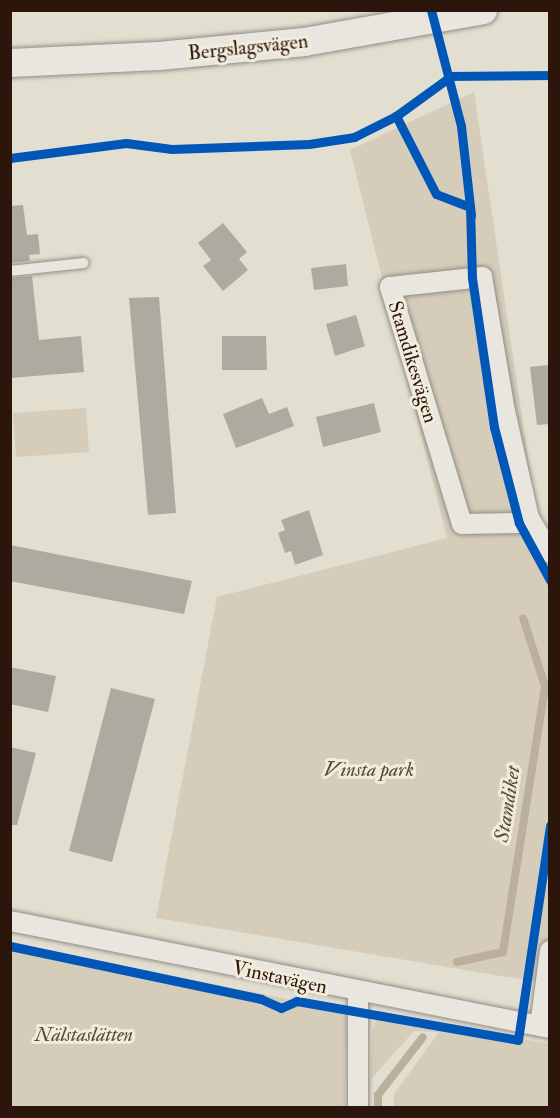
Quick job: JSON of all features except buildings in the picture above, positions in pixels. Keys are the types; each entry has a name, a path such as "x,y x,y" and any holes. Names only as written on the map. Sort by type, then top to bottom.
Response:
{"main road":[{"name":"Bergslagsvägen","path":"10,63 159,56 304,42 483,10"}],"street":[{"name":"Stamdikesvägen","path":"529,518 519,523 462,524 390,287 482,277 505,411 529,518 549,554"},
{"name":"Vinstavägen","path":"10,921 358,993 544,1027"},
{"path":"544,1027 549,951"},
{"path":"358,993 358,1107"}],"lane":[{"path":"10,271 84,263"}],"green space":[{"name":"Vinsta park","path":"474,92 537,519 549,540 549,984 156,918 217,597 447,538 350,150"},
{"path":"86,408 89,452 16,457 13,413"},
{"name":"Nälstaslätten","path":"11,943 346,1011 345,1107 11,1107"},
{"path":"379,1011 549,1044 549,1107 394,1107 394,1094 439,1032 414,1031 371,1079 372,1032"}],"waterway":[{"name":"Stamdiket","path":"457,962 503,952 545,686 523,618"},
{"path":"378,1108 378,1095 423,1037"}],"cycle path":[{"path":"431,10 461,126 471,215"},
{"path":"470,207 436,194 396,116 451,76 550,75"},
{"path":"10,158 126,143 172,149 309,144 354,137 396,116"},
{"path":"470,207 472,278 494,427 519,523 550,580"},
{"path":"10,946 261,999 281,1008 297,1001 518,1040 550,825"}]}
